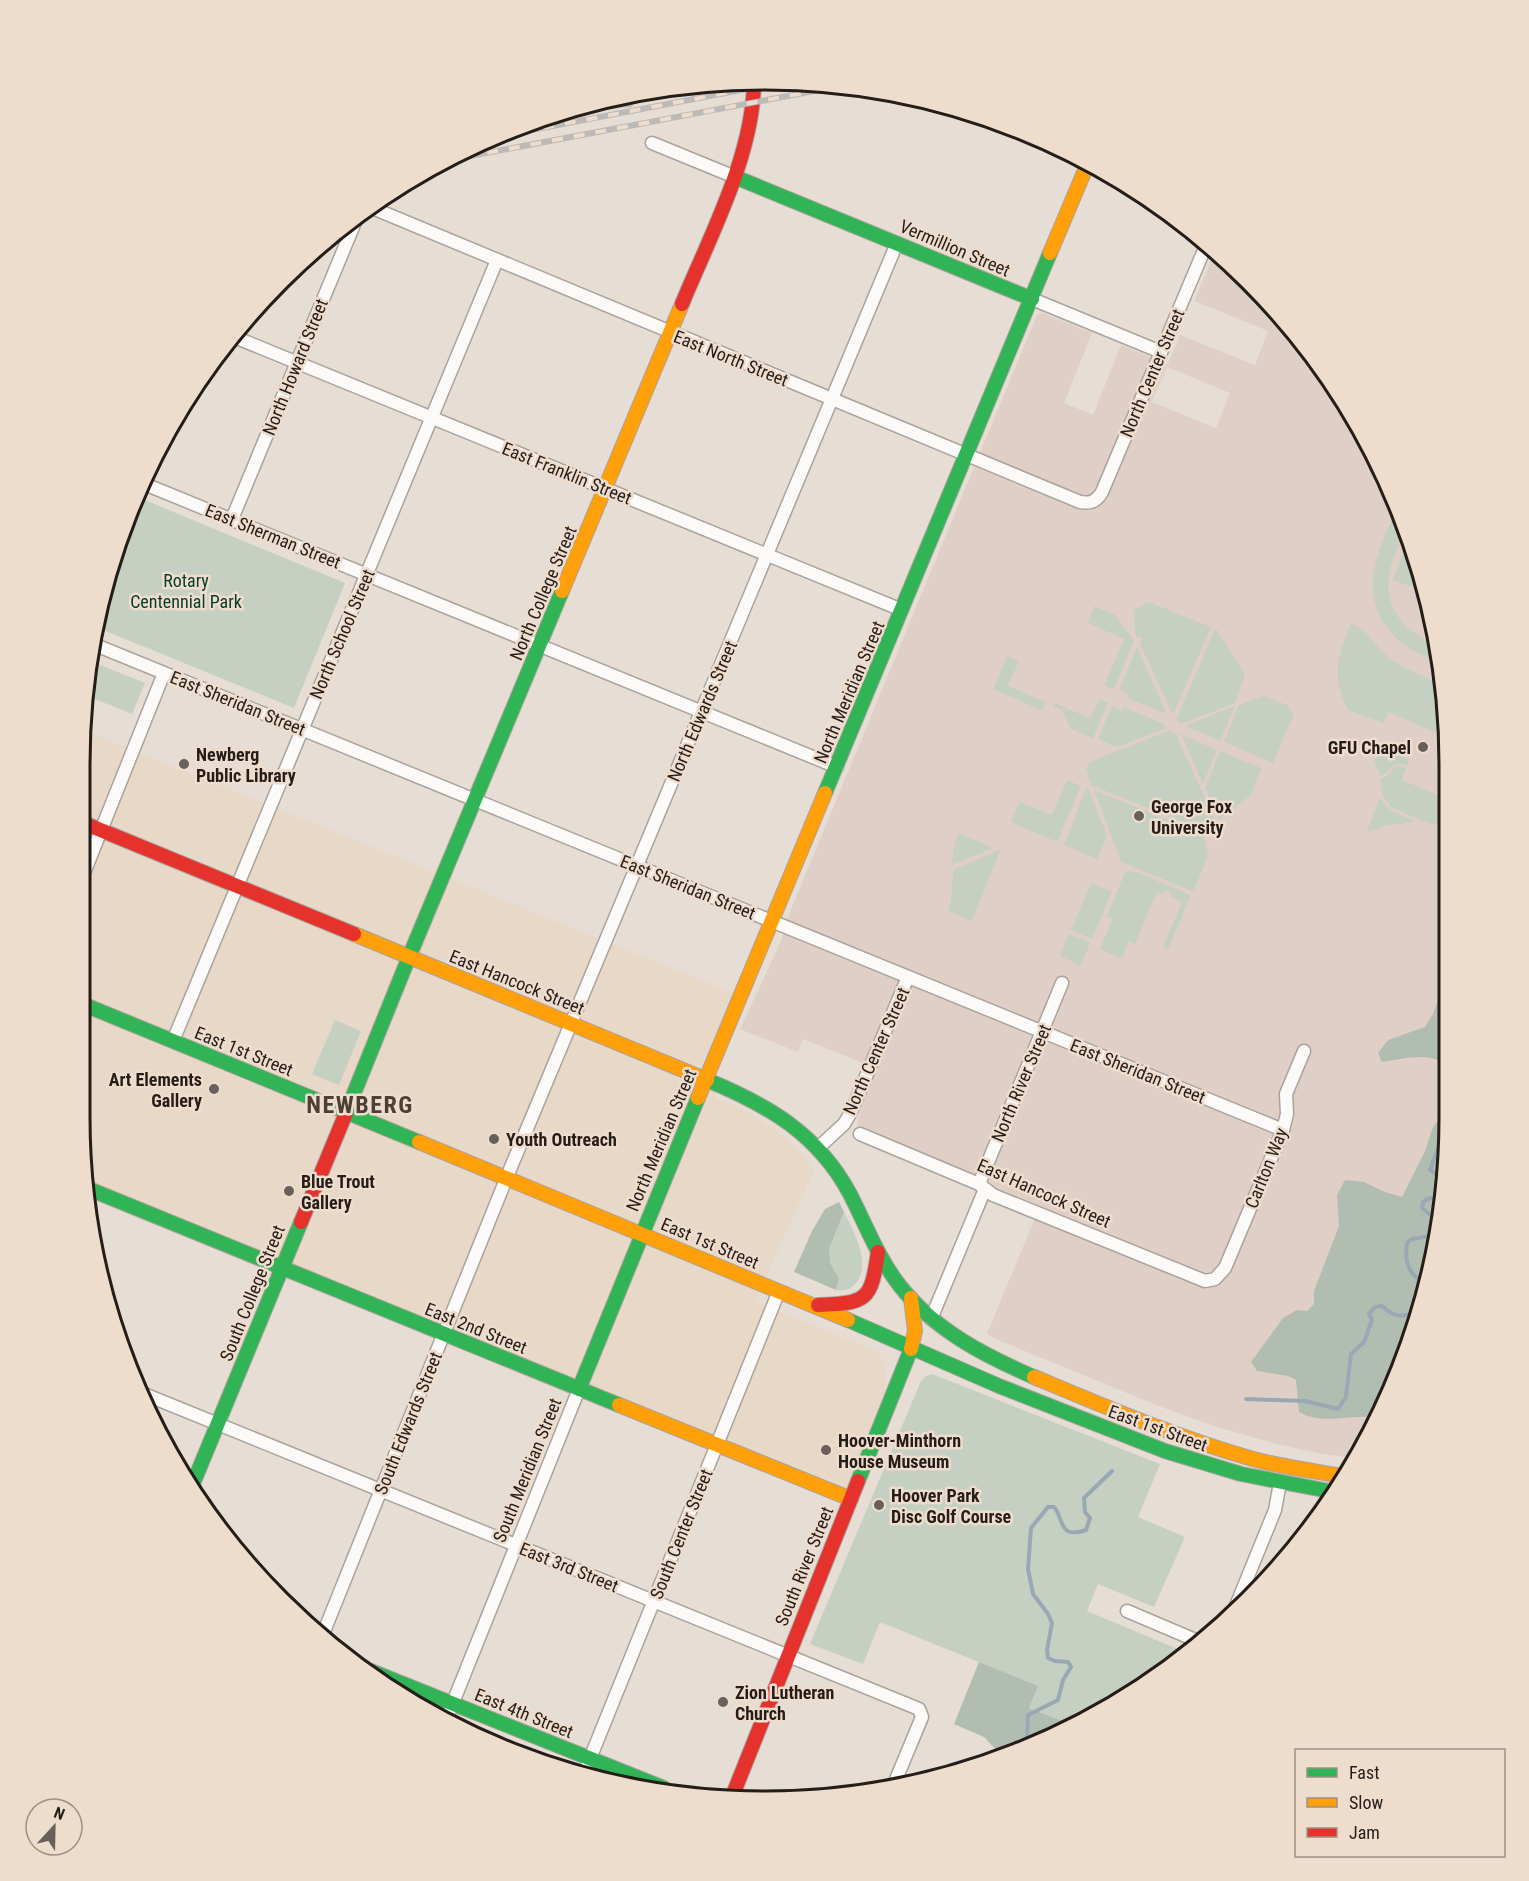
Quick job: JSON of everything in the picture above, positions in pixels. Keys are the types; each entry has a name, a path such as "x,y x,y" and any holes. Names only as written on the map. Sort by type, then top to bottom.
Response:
{"main road":[{"name":"North College Street","path":"346,1113 735,177 746,139 754,90"},
{"name":"North Meridian Street","path":"642,1234 1085,171"},
{"name":"Vermillion Street","path":"735,177 1032,299"},
{"name":"East Hancock Street","path":"90,826 738,1092 799,1130 818,1148 850,1194 878,1252"},
{"name":"East 1st Street","path":"90,1007 779,1291 1043,1404 1159,1449 1227,1470 1280,1483 1325,1491"},
{"name":"South College Street","path":"195,1478 346,1113"},
{"name":"East 2nd Street","path":"94,1191 851,1499"},
{"name":"South Meridian Street","path":"579,1389 642,1234"},
{"name":"East 1st Street","path":"878,1252 894,1277 931,1319 971,1348 995,1360 1195,1440 1264,1461 1336,1474"},
{"path":"812,1305 850,1304 866,1296 874,1282 878,1252"},
{"name":"South River Street","path":"735,1790 911,1348 915,1331 911,1298"},
{"path":"911,1348 922,1345 932,1346 954,1354 995,1360"},
{"name":"East 4th Street","path":"396,1681 642,1780"}],"street":[{"path":"652,143 735,177"},
{"name":"East North Street","path":"380,211 1080,502 1094,501"},
{"name":"North Howard Street","path":"232,519 350,232"},
{"name":"North Edwards Street","path":"507,1179 897,243"},
{"name":"North Center Street","path":"1094,501 1102,492 1203,252"},
{"name":"North School Street","path":"173,1041 497,260"},
{"name":"Vermillion Street","path":"1032,299 1161,352"},
{"name":"East Franklin Street","path":"241,340 902,610"},
{"name":"East Sherman Street","path":"150,486 837,767"},
{"name":"East Sheridan Street","path":"101,647 1283,1130"},
{"path":"90,859 164,672"},
{"name":"North Center Street","path":"818,1148 844,1124 851,1112 908,977"},
{"name":"North River Street","path":"931,1319 1062,982"},
{"name":"Carlton Way","path":"1215,1279 1225,1268 1283,1130 1287,1114 1286,1094 1304,1051"},
{"name":"East Hancock Street","path":"860,1134 982,1186 993,1195 1205,1281 1215,1279"},
{"name":"South Edwards Street","path":"325,1628 507,1179"},
{"name":"South Center Street","path":"587,1767 779,1291"},
{"name":"South Meridian Street","path":"449,1712 579,1389"},
{"name":"East 3rd Street","path":"151,1397 919,1708 922,1717 897,1778"},
{"path":"1241,1593 1275,1510 1280,1483"},
{"path":"1127,1611 1192,1638"}],"shaded area":[{"name":"George Fox University","path":"1212,259 1272,320 1300,354 1349,427 1369,466 1388,506 1416,590 1426,633 1438,720 1439,1116 1438,1161 1433,1205 1416,1291 1403,1333 1388,1375 1347,1457 1281,1445 1217,1427 1156,1405 987,1334 1040,1206 994,1187 989,1180 857,1126 863,1103 877,1069 803,1039 798,1052 740,1029 781,941 790,912 1037,315 1042,313 1092,333 1064,403 1093,415 1121,345 1168,364 1180,335 1255,365 1268,331 1194,301","holes":["1167,367 1230,393 1216,428 1152,402"]},
{"path":"91,733 741,996 714,1060 716,1098 736,1106 769,1125 794,1145 808,1160 814,1171 755,1301 879,1352 886,1370 883,1417 851,1499 94,1183 90,1116"}],"green space":[{"name":"Rotary Centennial Park","path":"144,500 345,583 294,708 104,630 113,590"},
{"path":"1392,518 1400,541 1390,569 1388,587 1390,598 1393,608 1406,626 1427,640 1430,657 1409,648 1397,639 1387,628 1380,615 1373,586 1374,570"},
{"path":"1404,551 1415,588 1393,580"},
{"path":"1149,602 1211,627 1173,715 1139,642 1143,640 1140,636 1137,638 1135,632 1134,610"},
{"path":"1094,606 1115,615 1134,641 1114,689 1104,686 1124,639 1088,623"},
{"path":"1351,623 1366,633 1393,660 1434,680 1438,734 1388,712 1383,723 1348,710 1339,687 1338,666 1342,646"},
{"path":"1217,630 1245,674 1235,703 1181,724 1176,720 1214,631"},
{"path":"1137,647 1167,714 1127,698 1129,694 1119,690"},
{"path":"1007,656 1019,661 1008,686 1046,702 1043,711 993,689"},
{"path":"98,664 145,683 132,714 93,698"},
{"path":"1264,696 1287,705 1294,714 1273,763 1224,742 1239,705"},
{"path":"1099,699 1108,703 1093,738 1071,729 1062,710 1053,706 1054,703 1090,718"},
{"path":"1112,706 1122,711 1124,707 1162,723 1167,728 1116,747 1098,739"},
{"path":"1235,706 1220,741 1187,727 1187,725"},
{"path":"1169,731 1176,734 1216,822 1204,831 1091,785 1086,769 1089,762"},
{"path":"1181,734 1217,750 1203,784"},
{"path":"1383,748 1410,759 1407,766 1395,765 1380,776 1374,762 1377,754 1380,755"},
{"path":"1220,751 1261,768 1251,795 1219,819 1205,788"},
{"path":"1396,766 1406,768 1402,780 1439,795 1439,823 1430,824 1391,807 1383,797 1380,779 1388,775"},
{"path":"1067,780 1081,786 1057,842 1011,822 1020,802 1052,815"},
{"path":"1086,788 1089,790 1107,836 1097,859 1064,845"},
{"path":"1094,790 1203,834 1208,856 1194,890 1121,862"},
{"path":"1380,798 1390,810 1414,822 1384,826 1366,833"},
{"path":"959,833 993,848 952,865 952,856"},
{"path":"1001,849 972,921 948,911 952,894 953,870"},
{"path":"1129,871 1191,895 1168,949 1163,947 1182,902 1170,897 1171,892 1165,890 1163,894 1157,892 1135,944 1129,941 1122,959 1100,949 1113,918 1107,916 1125,872"},
{"path":"1091,883 1112,891 1092,939 1071,930"},
{"path":"1069,934 1090,943 1081,966 1060,956"},
{"path":"1439,998 1439,1061 1417,1057 1382,1062 1378,1053 1388,1040 1425,1027"},
{"path":"335,1020 361,1031 339,1085 312,1074"},
{"path":"1439,1120 1438,1161 1426,1248 1416,1291 1388,1375 1368,1417 1328,1419 1299,1412 1296,1380 1288,1376 1257,1371 1251,1362 1283,1318 1297,1310 1307,1311 1314,1304 1314,1291 1339,1226 1337,1195 1345,1180 1364,1182 1402,1197 1425,1151 1433,1127"},
{"path":"839,1202 844,1212 829,1249 830,1262 839,1279 836,1290 794,1272 812,1231 825,1209"},
{"path":"844,1212 857,1239 862,1269 853,1286 847,1290 836,1290 839,1279 830,1261 829,1249"},
{"path":"932,1374 1160,1464 1138,1517 1185,1537 1154,1607 1098,1584 1087,1611 1178,1649 1102,1701 1063,1721 1029,1708 1038,1686 880,1622 863,1664 810,1644 921,1381"},
{"path":"979,1662 1038,1686 1029,1708 1063,1721 996,1750 984,1737 954,1724"}],"waterway":[{"path":"1436,1175 1430,1170 1438,1148"},
{"path":"1431,1216 1422,1208 1425,1200 1434,1198"},
{"path":"1419,1279 1412,1273 1407,1263 1407,1243 1412,1239 1428,1236"},
{"path":"1246,1399 1305,1401 1338,1409 1346,1397 1351,1354 1364,1342 1372,1320 1369,1314 1375,1307 1382,1306 1396,1315 1409,1315"},
{"path":"1027,1738 1028,1715 1058,1700 1063,1680 1071,1667 1068,1662 1048,1658 1047,1650 1052,1623 1033,1594 1028,1569 1031,1528 1048,1507 1054,1507 1066,1530 1071,1532 1086,1530 1090,1518 1085,1512 1084,1498 1112,1471"}],"railway":[{"path":"543,128 738,91"},
{"path":"477,155 812,91"}],"traffic: fast":[{"path":"735,177 1032,299"},
{"path":"825,793 1050,253"},
{"path":"346,1113 562,591"},
{"path":"90,1007 419,1142"},
{"path":"707,1080 771,1111 807,1138 823,1154 850,1194 892,1275 929,1316 978,1350 1034,1377"},
{"path":"579,1389 698,1098"},
{"path":"94,1191 619,1405"},
{"path":"195,1478 301,1222"},
{"path":"848,1320 999,1386 1165,1451 1241,1474 1325,1490"},
{"path":"858,1481 911,1349"},
{"path":"396,1681 643,1780"}],"traffic: slow":[{"path":"1050,253 1085,171"},
{"path":"562,591 682,304"},
{"path":"698,1098 825,793"},
{"path":"354,934 707,1080"},
{"path":"419,1142 848,1320"},
{"path":"911,1298 915,1331 911,1349"},
{"path":"1034,1377 1197,1442 1253,1459 1336,1475"},
{"path":"619,1405 851,1499"}],"traffic: jam":[{"path":"682,304 738,167 752,110 753,90"},
{"path":"90,826 354,934"},
{"path":"301,1222 346,1113"},
{"path":"818,1305 847,1303 864,1296 873,1281 878,1252"},
{"path":"735,1790 858,1481"}],"place":[{"name":"GFU Chapel","path":"1423,747"},
{"name":"Newberg Public Library","path":"184,764"},
{"name":"George Fox University","path":"1139,816"},
{"name":"Art Elements Gallery","path":"214,1089"},
{"name":"Youth Outreach","path":"494,1139"},
{"name":"Blue Trout Gallery","path":"289,1191"},
{"name":"Hoover-Minthorn House Museum","path":"826,1450"},
{"name":"Hoover Park Disc Golf Course","path":"879,1505"},
{"name":"Zion Lutheran Church","path":"723,1702"}],"district":[{"name":"NEWBERG","path":"360,1105"}]}
